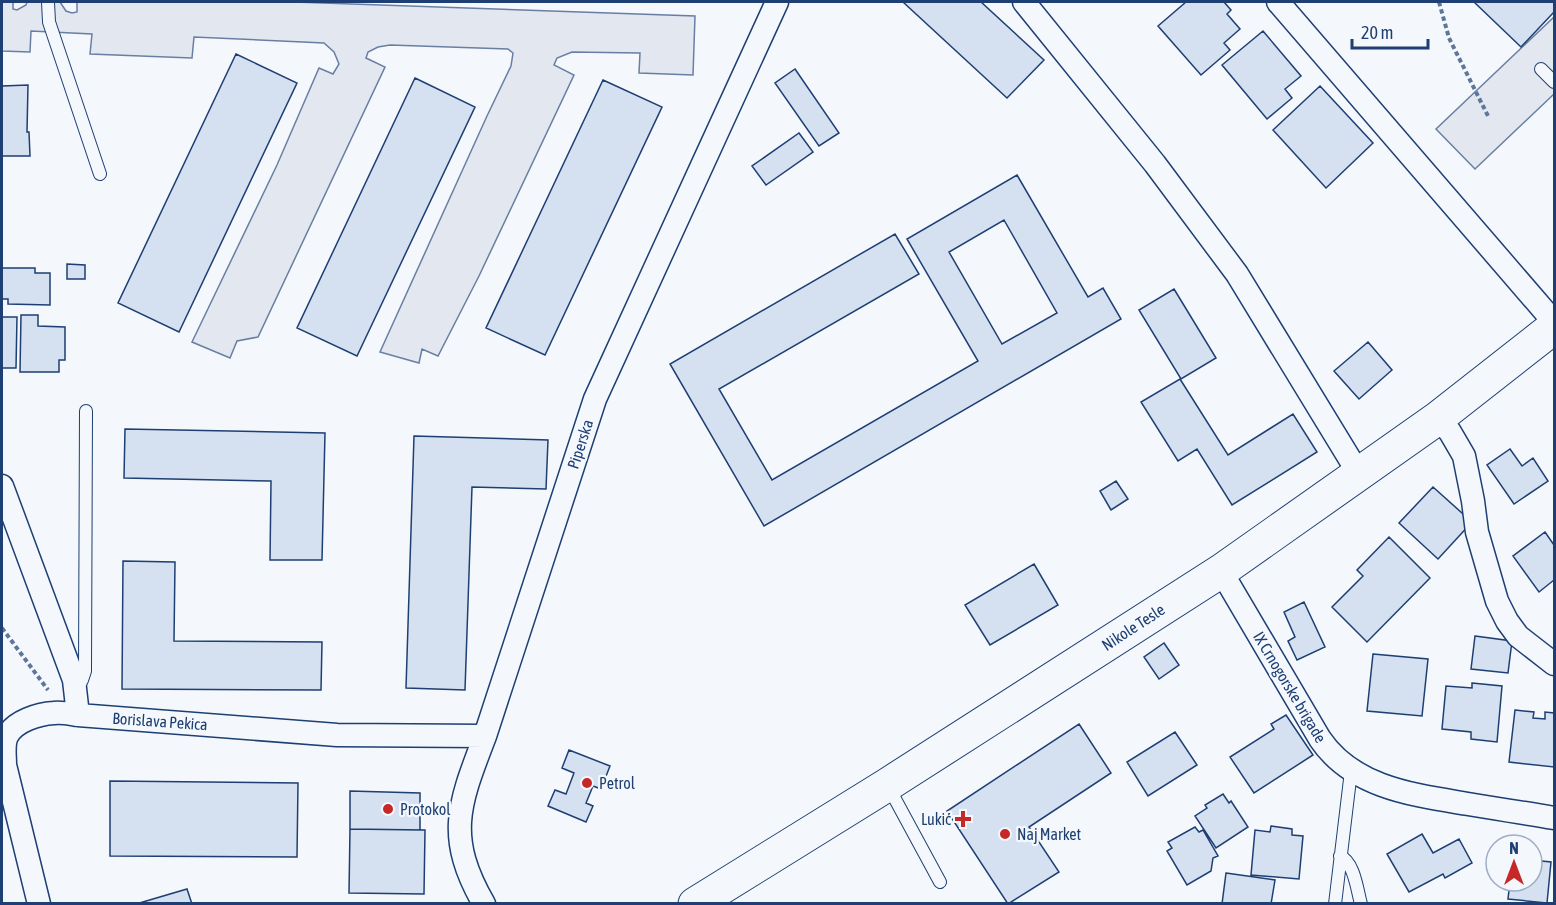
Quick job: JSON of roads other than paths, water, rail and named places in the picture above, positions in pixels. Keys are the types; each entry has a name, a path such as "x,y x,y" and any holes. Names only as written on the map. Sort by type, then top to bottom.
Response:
{"street":[{"path":"1024,2 1155,164 1237,274 1359,474"},
{"path":"1278,2 1554,322"},
{"name":"Piperska","path":"484,903 464,863 459,824 464,793 485,736 595,399 773,3"},
{"name":"Nikole Tesle","path":"695,903 887,785 1221,571 1438,418 1554,327"},
{"path":"1438,418 1450,432 1464,456 1477,532 1497,602 1506,621 1518,636 1554,664"},
{"path":"2,486 77,688 78,716"},
{"name":"IX Crnogorske brigade","path":"1221,571 1320,738 1333,756 1351,771 1374,782 1408,793 1554,818"},
{"name":"Borislava Pekica","path":"39,903 5,765 6,737 13,727 24,721 55,712 78,716 337,735 485,736"}],"lane":[{"path":"48,2 49,22 100,174"},
{"path":"1541,69 1554,82"},
{"path":"77,688 85,671 86,411"},
{"path":"1335,903 1351,771"},
{"path":"887,785 940,882"},
{"path":"1340,855 1350,866 1361,903"}],"place":[{"name":"Petrol","path":"587,783"},
{"name":"Protokol","path":"388,809"},
{"name":"Lukić","path":"963,819"},
{"name":"Naj Market","path":"1005,834"}]}
